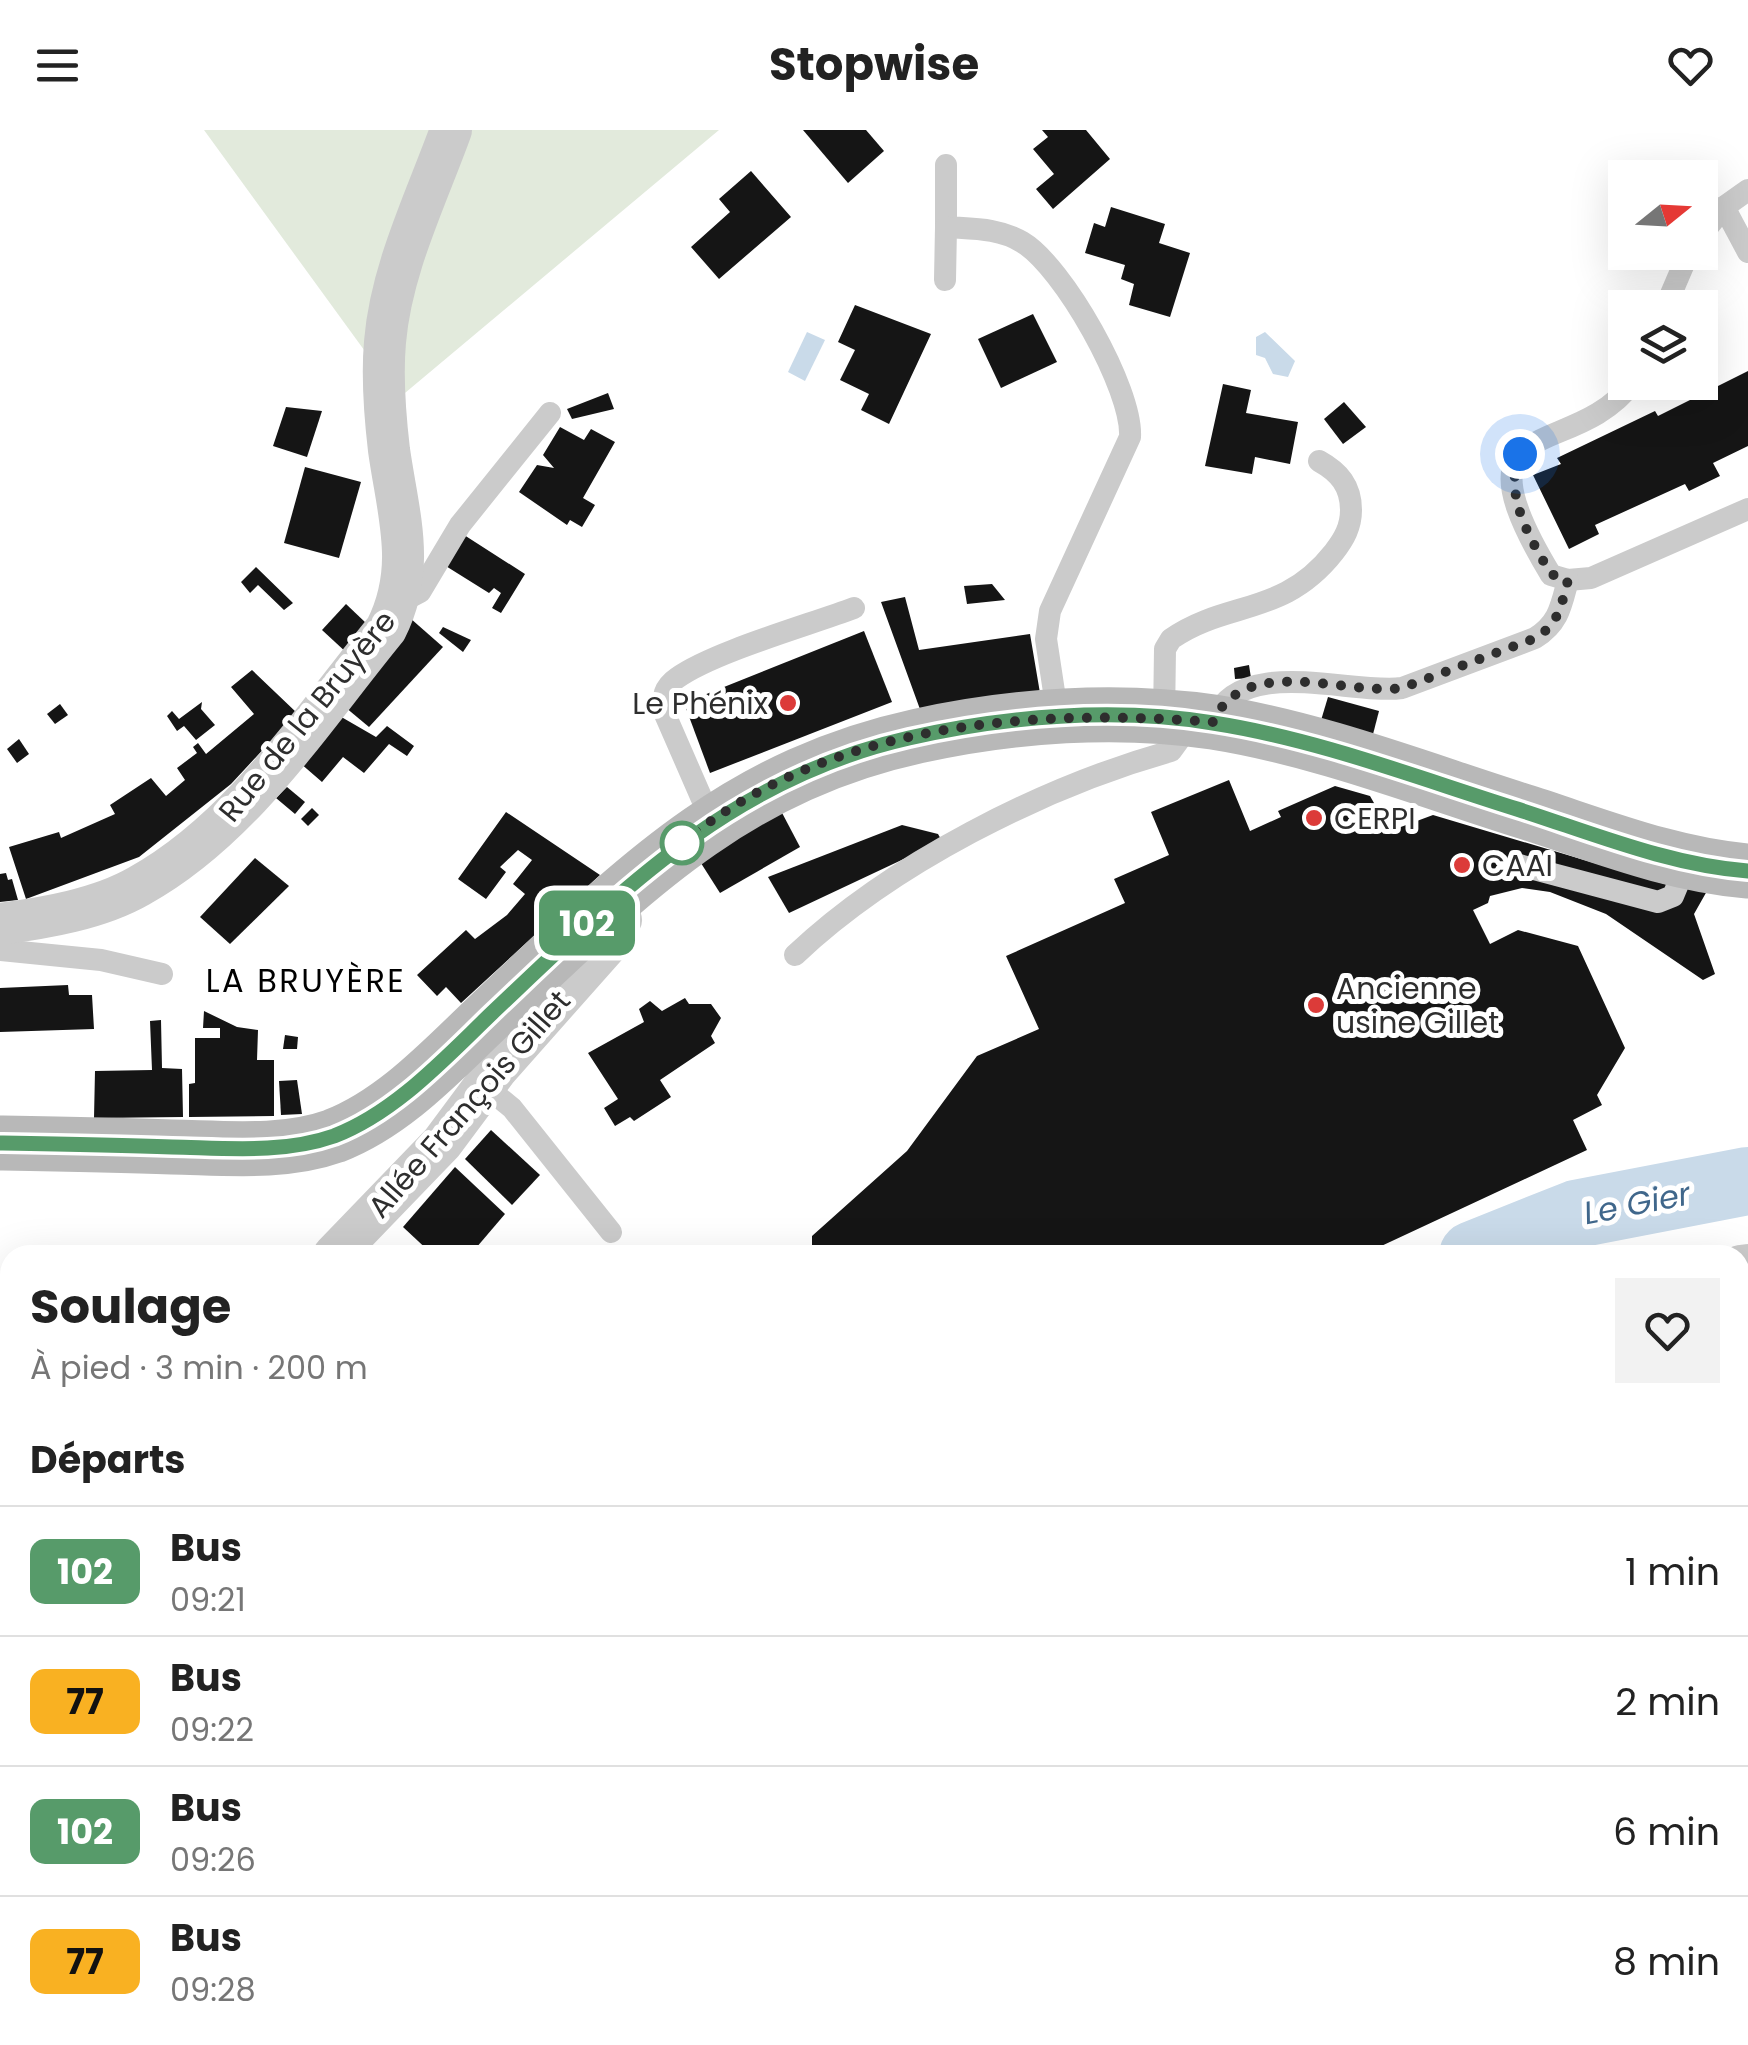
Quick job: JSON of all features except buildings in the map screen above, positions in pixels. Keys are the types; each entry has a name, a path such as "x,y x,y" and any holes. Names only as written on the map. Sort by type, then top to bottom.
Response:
{"main road":[{"path":"0,1142 232,1148 307,1144 334,1136 393,1102 660,858 712,822 772,785 842,755 960,728 1058,718 1186,720 1318,746 1688,860 1748,870"}],"street":[{"name":"Rue de la Bruyère","path":"0,924 76,908 136,888 207,836 249,796 374,644 399,603 406,540 389,447 385,344 393,286 451,130"},
{"name":"Allée François Gillet","path":"344,1245 442,1143 485,1086 617,931 621,920 614,899"}],"lane":[{"path":"945,280 946,165"},
{"path":"1718,215 1748,190"},
{"path":"1724,208 1748,252"},
{"path":"946,227 1005,233 1042,257 1078,306 1130,413 1130,437 1050,611 1046,640 1058,718"},
{"path":"1611,400 1597,412 1532,441 1520,454 1511,474 1516,499 1538,554 1551,574 1568,580 1590,578 1748,509"},
{"name":"Rue de la Bruyère","path":"399,603 420,592 460,525 550,413"},
{"path":"794,955 851,904 902,870 1089,777 1176,747 1186,720 1165,650 1171,639 1182,631 1277,600 1304,582 1346,537 1350,498 1343,478 1319,461"},
{"path":"1186,720 1250,688 1304,682 1380,691 1402,688 1536,638 1559,615 1568,580"},
{"path":"712,822 664,712 662,698 667,687 696,668 854,608"},
{"path":"1519,865 1658,902 1673,896 1688,860"},
{"path":"0,950 101,960 162,974"},
{"path":"485,1086 512,1108 611,1232"}],"shaded area":[{"path":"204,130 719,130 399,398"}],"water":[{"path":"807,332 825,340 805,381 788,372"},
{"path":"1265,332 1295,361 1288,377 1273,374 1265,358 1256,355 1256,337"}],"waterway":[{"name":"Le Gier","path":"1498,1245 1576,1214 1748,1181"}],"bus line":[{"name":"102","path":"0,1143 232,1148 307,1144 334,1136 365,1122 393,1102 660,858 725,813 772,785 842,755 926,734 1010,720 1117,716 1213,722 1318,746 1658,854 1748,871"}],"place":[{"name":"Le Phénix","path":"788,703"},
{"name":"CERPI","path":"1314,818"},
{"name":"CAAI","path":"1462,865"},
{"name":"Ancienne usine Gillet","path":"1316,1005"}],"district":[{"name":"LA BRUYÈRE","path":"306,980"}],"route":[{"path":"682,843 772,785 842,755 903,739 1010,720 1117,716 1213,722 1220,706 1250,688 1304,682 1341,683 1380,691 1402,688 1536,638 1559,615 1568,580 1551,574 1538,554 1516,499 1511,474 1520,454"}]}
